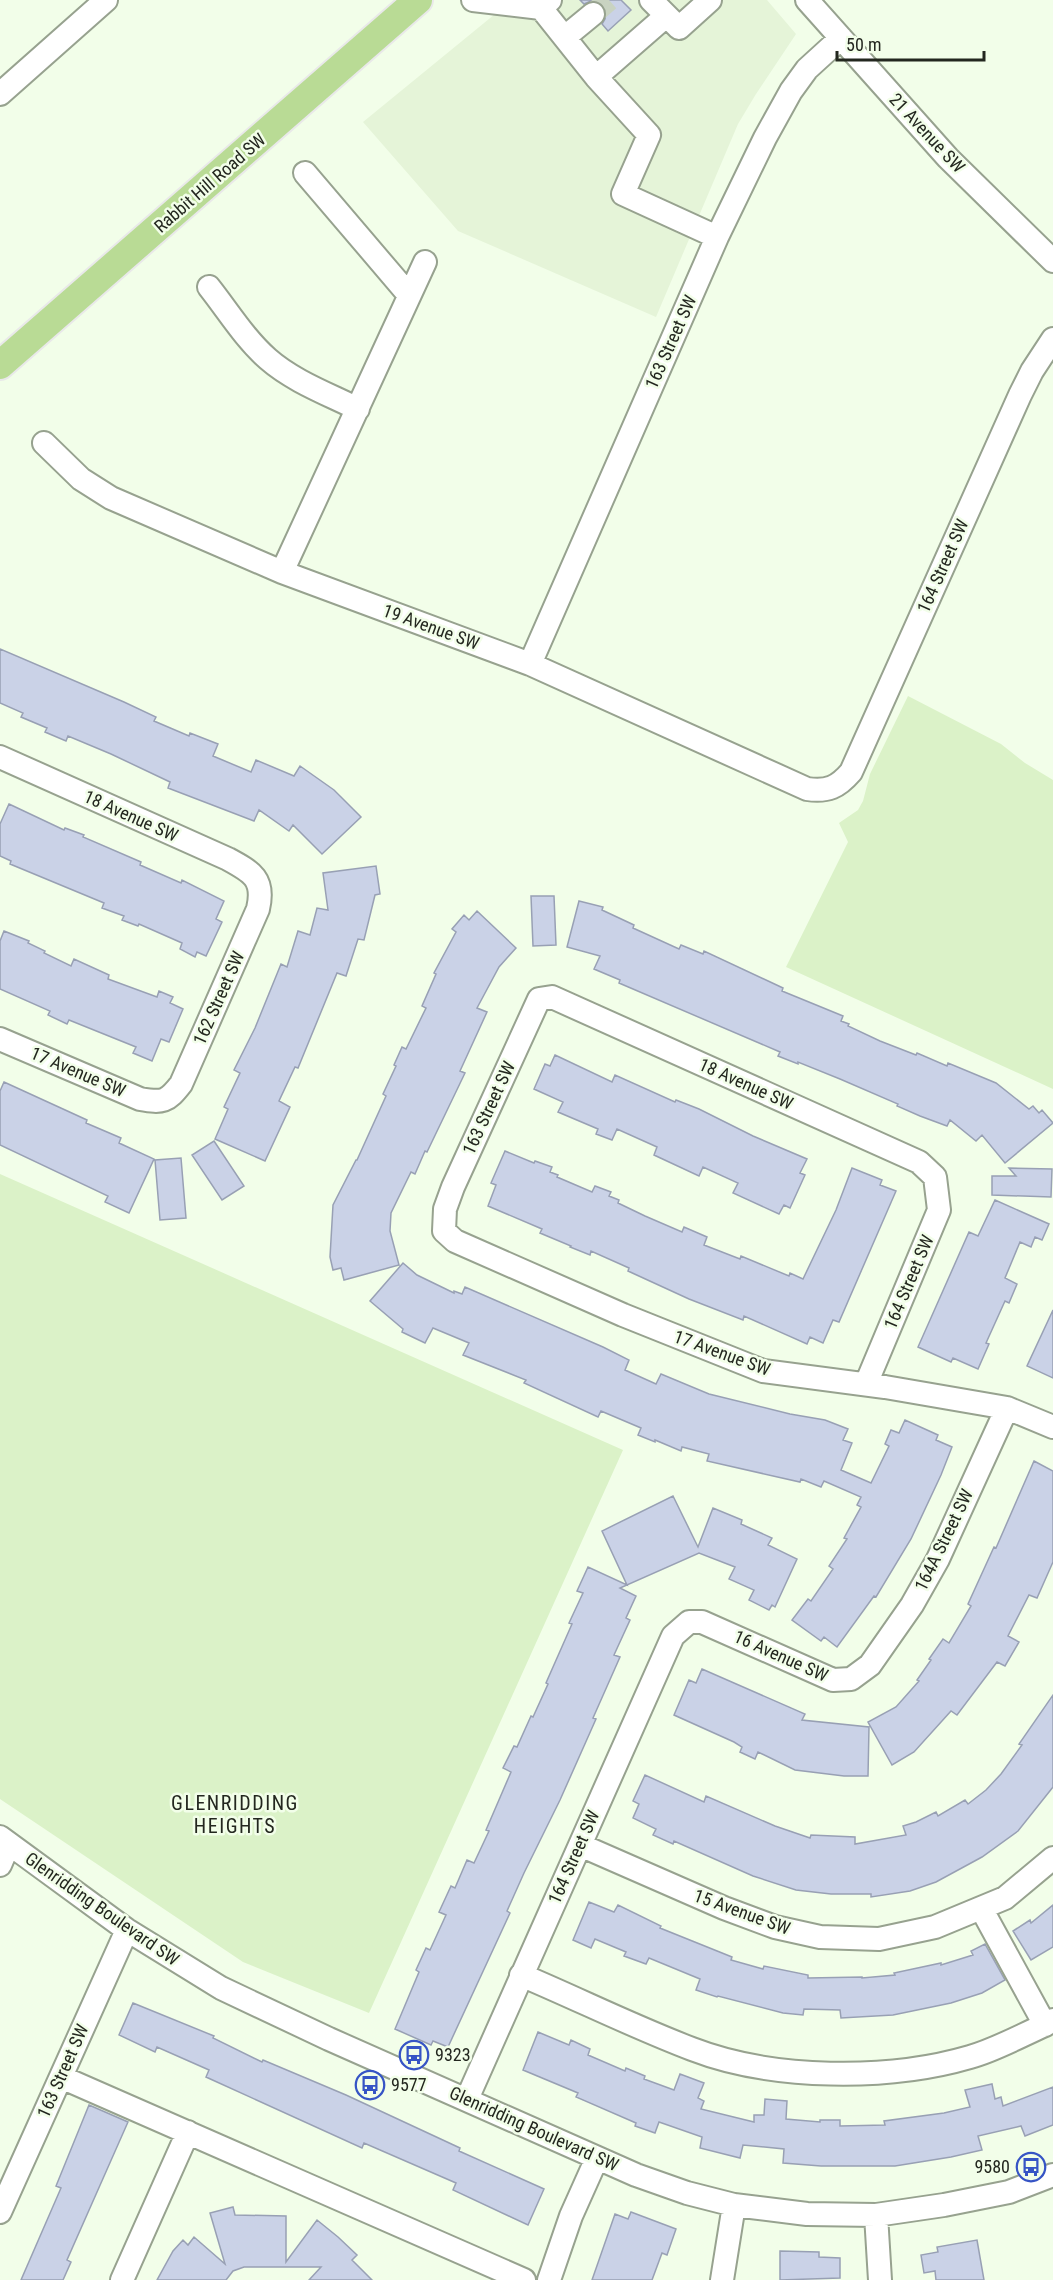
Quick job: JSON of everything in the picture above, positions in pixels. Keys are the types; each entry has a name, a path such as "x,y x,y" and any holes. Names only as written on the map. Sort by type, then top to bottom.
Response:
{"main road":[{"name":"Rabbit Hill Road SW","path":"0,365 418,0"}],"street":[{"path":"0,94 106,0"},
{"path":"473,0 546,4 565,38 596,77 649,135 623,194 717,237"},
{"path":"596,77 658,8 679,28 710,0"},
{"name":"21 Avenue SW","path":"807,0 948,158 1053,261"},
{"path":"565,38 593,14"},
{"name":"163 Street SW","path":"530,664 717,237 765,138 791,91 807,69 841,38"},
{"path":"305,173 409,295"},
{"path":"282,572 424,262"},
{"path":"209,287 256,348 270,361 299,380 358,409"},
{"name":"164 Street SW","path":"830,790 842,783 851,772 1020,395 1032,371 1053,339"},
{"name":"19 Avenue SW","path":"44,443 81,479 111,498 282,572 530,664 807,789 830,790"},
{"name":"18 Avenue SW","path":"0,757 228,859 247,870 258,881"},
{"name":"162 Street SW","path":"158,1102 169,1098 181,1084 258,909 261,894 258,881"},
{"name":"163 Street SW","path":"444,1231 445,1209 453,1187 538,999 552,997"},
{"name":"18 Avenue SW","path":"552,997 919,1162 935,1177"},
{"name":"17 Avenue SW","path":"0,1039 122,1092 140,1099 158,1102"},
{"name":"164 Street SW","path":"866,1384 939,1210 935,1177"},
{"name":"17 Avenue SW","path":"444,1231 455,1241 622,1315 763,1371 866,1384 1007,1408 1053,1427"},
{"name":"164A Street SW","path":"870,1665 912,1605 938,1559 1007,1408"},
{"name":"164 Street SW","path":"467,2099 668,1647 680,1629 689,1622"},
{"name":"16 Avenue SW","path":"689,1622 702,1622 714,1626 833,1680 851,1679 870,1665"},
{"path":"0,1865 5,1840"},
{"name":"Glenridding Boulevard SW","path":"5,1840 128,1930 201,1976 254,2005 636,2175 687,2193 734,2205 807,2214 876,2215 1010,2192 1053,2175"},
{"name":"15 Avenue SW","path":"580,1845 724,1908 774,1927 820,1937 879,1939 934,1927 1005,1898 1053,1858"},
{"path":"521,1975 694,2050 747,2064 816,2073 890,2073 970,2057 1049,2023 981,1908"},
{"name":"163 Street SW","path":"0,2212 128,1930"},
{"path":"61,2077 524,2280"},
{"path":"122,2280 188,2132"},
{"path":"549,2280 571,2216 597,2157"},
{"path":"722,2280 734,2205"},
{"path":"876,2215 880,2280"}],"shaded area":[{"path":"512,0 767,0 796,34 738,124 656,317 458,231 363,122"},
{"path":"908,696 1001,744 1025,763 1053,780 1053,1089 786,967 848,842 839,823 858,810 863,801 870,774"},
{"path":"0,1174 623,1450 369,2013 243,1962 0,1799"}],"building":[{"path":"580,0 621,0 631,10 608,31 602,24 606,12 603,5 591,1 584,4"},
{"path":"0,649 124,702 156,717 154,721 189,736 190,733 218,744 213,756 251,772 256,760 294,776 300,766 334,790 361,817 322,854 293,825 289,831 259,810 254,821 168,788 170,782 111,754 68,736 66,741 45,732 47,728 21,717 23,713 0,703"},
{"path":"9,804 64,830 65,828 84,835 83,837 141,862 140,865 181,883 182,880 224,901 216,919 222,922 206,956 197,952 195,957 180,949 182,943 139,924 138,926 122,920 124,916 102,908 104,903 10,864 11,861 0,856 0,824"},
{"path":"376,866 380,894 375,895 364,940 358,939 346,976 337,973 298,1068 295,1067 279,1101 290,1107 265,1161 215,1139 228,1109 224,1107 240,1073 234,1070 255,1028 281,964 287,967 298,931 310,935 317,908 328,910 323,873"},
{"path":"531,896 554,896 556,945 533,946"},
{"path":"579,901 603,907 602,910 634,925 633,928 679,949 681,945 703,954 704,951 783,988 782,991 843,1016 841,1021 849,1024 848,1026 880,1041 947,1066 948,1063 996,1083 1029,1109 1033,1106 1039,1113 1042,1110 1053,1123 1005,1163 982,1135 976,1141 950,1120 947,1126 920,1116 840,1079 778,1056 780,1052 619,983 620,980 594,969 600,956 567,947"},
{"path":"477,911 516,948 499,967 477,1008 487,1012 460,1071 465,1073 427,1152 425,1151 415,1174 411,1172 391,1213 390,1231 399,1265 344,1280 341,1268 333,1270 330,1257 333,1205 357,1160 386,1096 383,1094 402,1047 406,1049 426,1008 422,1006 436,974 434,973 456,932 452,929 464,915 469,920"},
{"path":"4,931 29,941 28,943 45,951 44,953 71,966 74,959 109,975 108,979 157,997 159,991 173,997 170,1003 183,1009 169,1042 161,1039 152,1061 133,1053 136,1047 69,1020 67,1024 48,1015 50,1011 0,989 0,941"},
{"path":"555,1055 612,1082 615,1075 675,1102 676,1100 699,1109 753,1136 807,1159 800,1173 805,1175 790,1208 784,1205 779,1214 733,1193 738,1183 703,1167 699,1176 654,1155 657,1147 617,1129 612,1140 596,1134 598,1129 558,1112 563,1102 534,1089 545,1064 550,1066"},
{"path":"4,1082 87,1120 86,1123 121,1138 119,1143 154,1159 129,1213 105,1202 108,1196 0,1145 0,1091"},
{"path":"214,1141 244,1186 222,1200 192,1155"},
{"path":"505,1151 534,1163 535,1161 552,1167 550,1172 558,1175 557,1177 592,1192 595,1186 611,1192 609,1196 619,1200 618,1203 682,1232 684,1227 707,1237 704,1245 803,1279 836,1210 852,1168 882,1180 880,1185 896,1191 839,1322 833,1320 823,1343 810,1337 807,1344 744,1316 743,1320 689,1299 628,1271 629,1268 591,1251 590,1255 570,1247 540,1233 542,1229 488,1206 496,1185 491,1183"},
{"path":"181,1158 186,1218 160,1220 155,1160"},
{"path":"1009,1168 1052,1169 1051,1197 992,1195 992,1176 1016,1176"},
{"path":"995,1200 1049,1224 1042,1240 1035,1237 1031,1247 1020,1242 1005,1278 1017,1284 1009,1303 1005,1301 986,1343 989,1344 978,1369 953,1358 951,1362 918,1347 969,1232 978,1236"},
{"path":"403,1263 417,1275 454,1293 454,1291 462,1294 465,1287 603,1347 629,1360 625,1370 656,1384 661,1374 709,1394 790,1414 825,1420 848,1429 843,1440 852,1443 841,1470 871,1483 889,1446 885,1444 891,1430 899,1433 905,1420 938,1435 936,1440 952,1447 911,1539 876,1597 874,1596 837,1647 824,1637 821,1641 792,1620 808,1599 811,1601 833,1569 829,1566 847,1539 844,1538 861,1507 857,1505 861,1497 824,1481 821,1487 801,1479 800,1482 707,1461 709,1454 682,1447 681,1451 655,1440 655,1442 638,1435 641,1428 601,1411 598,1417 524,1383 526,1380 463,1355 469,1343 433,1328 425,1343 402,1332 403,1329 370,1301"},
{"path":"1053,1310 1053,1378 1027,1366"},
{"path":"1034,1461 1053,1471 1053,1562 1037,1598 1029,1595 1008,1636 1019,1642 1005,1666 997,1662 957,1715 951,1711 914,1752 892,1765 868,1722 896,1707 919,1681 917,1680 943,1639 949,1643 971,1606 968,1604 994,1547 996,1548"},
{"path":"673,1496 698,1547 713,1508 742,1520 741,1524 772,1538 768,1545 797,1559 775,1607 772,1605 769,1610 749,1600 754,1590 729,1579 735,1567 699,1553 627,1585 602,1531"},
{"path":"588,1567 627,1585 620,1588 636,1596 626,1618 630,1620 614,1655 620,1657 593,1718 596,1719 524,1873 507,1911 510,1913 448,2047 433,2041 431,2045 395,2029 419,1972 416,1970 426,1948 430,1950 446,1915 439,1912 451,1886 455,1888 467,1860 474,1863 489,1831 486,1830 511,1772 503,1768 514,1746 517,1747 548,1684 546,1683 572,1624 569,1623 583,1593 577,1591"},
{"path":"702,1669 805,1714 802,1720 869,1727 868,1776 844,1776 795,1770 758,1752 755,1759 740,1752 742,1747 734,1742 674,1715 689,1680 696,1683"},
{"path":"1053,1695 1053,1787 1018,1831 982,1857 936,1882 910,1891 871,1897 871,1894 831,1894 796,1890 753,1876 674,1841 673,1844 653,1835 656,1829 633,1818 639,1804 633,1801 645,1775 704,1802 706,1796 775,1826 810,1838 811,1835 855,1837 855,1844 906,1835 903,1826 936,1812 938,1816 965,1800 968,1804 986,1790 1022,1745 1019,1744"},
{"path":"589,1902 614,1912 618,1905 661,1926 660,1928 732,1957 731,1960 763,1969 764,1966 808,1975 808,1978 862,1978 895,1975 894,1973 941,1963 941,1965 973,1955 971,1951 985,1944 1005,1980 982,1993 951,2003 893,2015 841,2018 840,2010 804,2009 803,2015 783,2013 696,1990 700,1979 649,1958 646,1964 624,1956 626,1952 595,1939 591,1948 573,1940"},
{"path":"1053,1905 1053,1947 1031,1960 1013,1931 1030,1920 1031,1923"},
{"path":"133,2003 214,2036 213,2038 262,2062 263,2060 346,2095 460,2148 459,2151 544,2189 528,2225 453,2190 456,2183 364,2143 362,2148 206,2077 209,2070 157,2047 155,2052 119,2035"},
{"path":"538,2032 569,2045 571,2040 590,2049 588,2055 625,2071 626,2068 645,2076 644,2079 674,2090 680,2074 704,2083 698,2098 704,2101 701,2109 754,2122 754,2115 764,2115 765,2099 787,2101 786,2119 820,2122 820,2120 840,2120 840,2126 885,2125 884,2121 970,2107 965,2090 992,2084 995,2099 1001,2097 1003,2106 1053,2087 1053,2125 1025,2136 1021,2126 978,2136 982,2150 895,2166 821,2166 783,2163 784,2149 743,2145 740,2158 700,2148 702,2137 659,2122 655,2133 635,2126 636,2123 576,2097 578,2093 523,2070"},
{"path":"89,2105 128,2122 67,2260 71,2262 63,2280 21,2280 61,2188 56,2186"},
{"path":"233,2207 235,2215 286,2216 286,2262 317,2220 357,2255 352,2260 372,2280 309,2280 321,2267 244,2267 233,2271 226,2280 157,2280 173,2251 183,2240 188,2245 194,2237 225,2264 210,2213"},
{"path":"631,2212 676,2229 667,2255 662,2253 652,2280 592,2280 615,2214 628,2219"},
{"path":"977,2240 984,2280 936,2280 935,2271 924,2273 921,2255 938,2252 937,2247"},
{"path":"780,2251 819,2252 819,2257 840,2258 840,2278 780,2280"}],"tunnel":[{"path":"593,14 609,0"}],"place":[{"name":"9323","path":"414,2055"},
{"name":"9577","path":"370,2085"},
{"name":"9580","path":"1031,2167"}],"district":[{"name":"GLENRIDDING HEIGHTS","path":"235,1814"}]}
